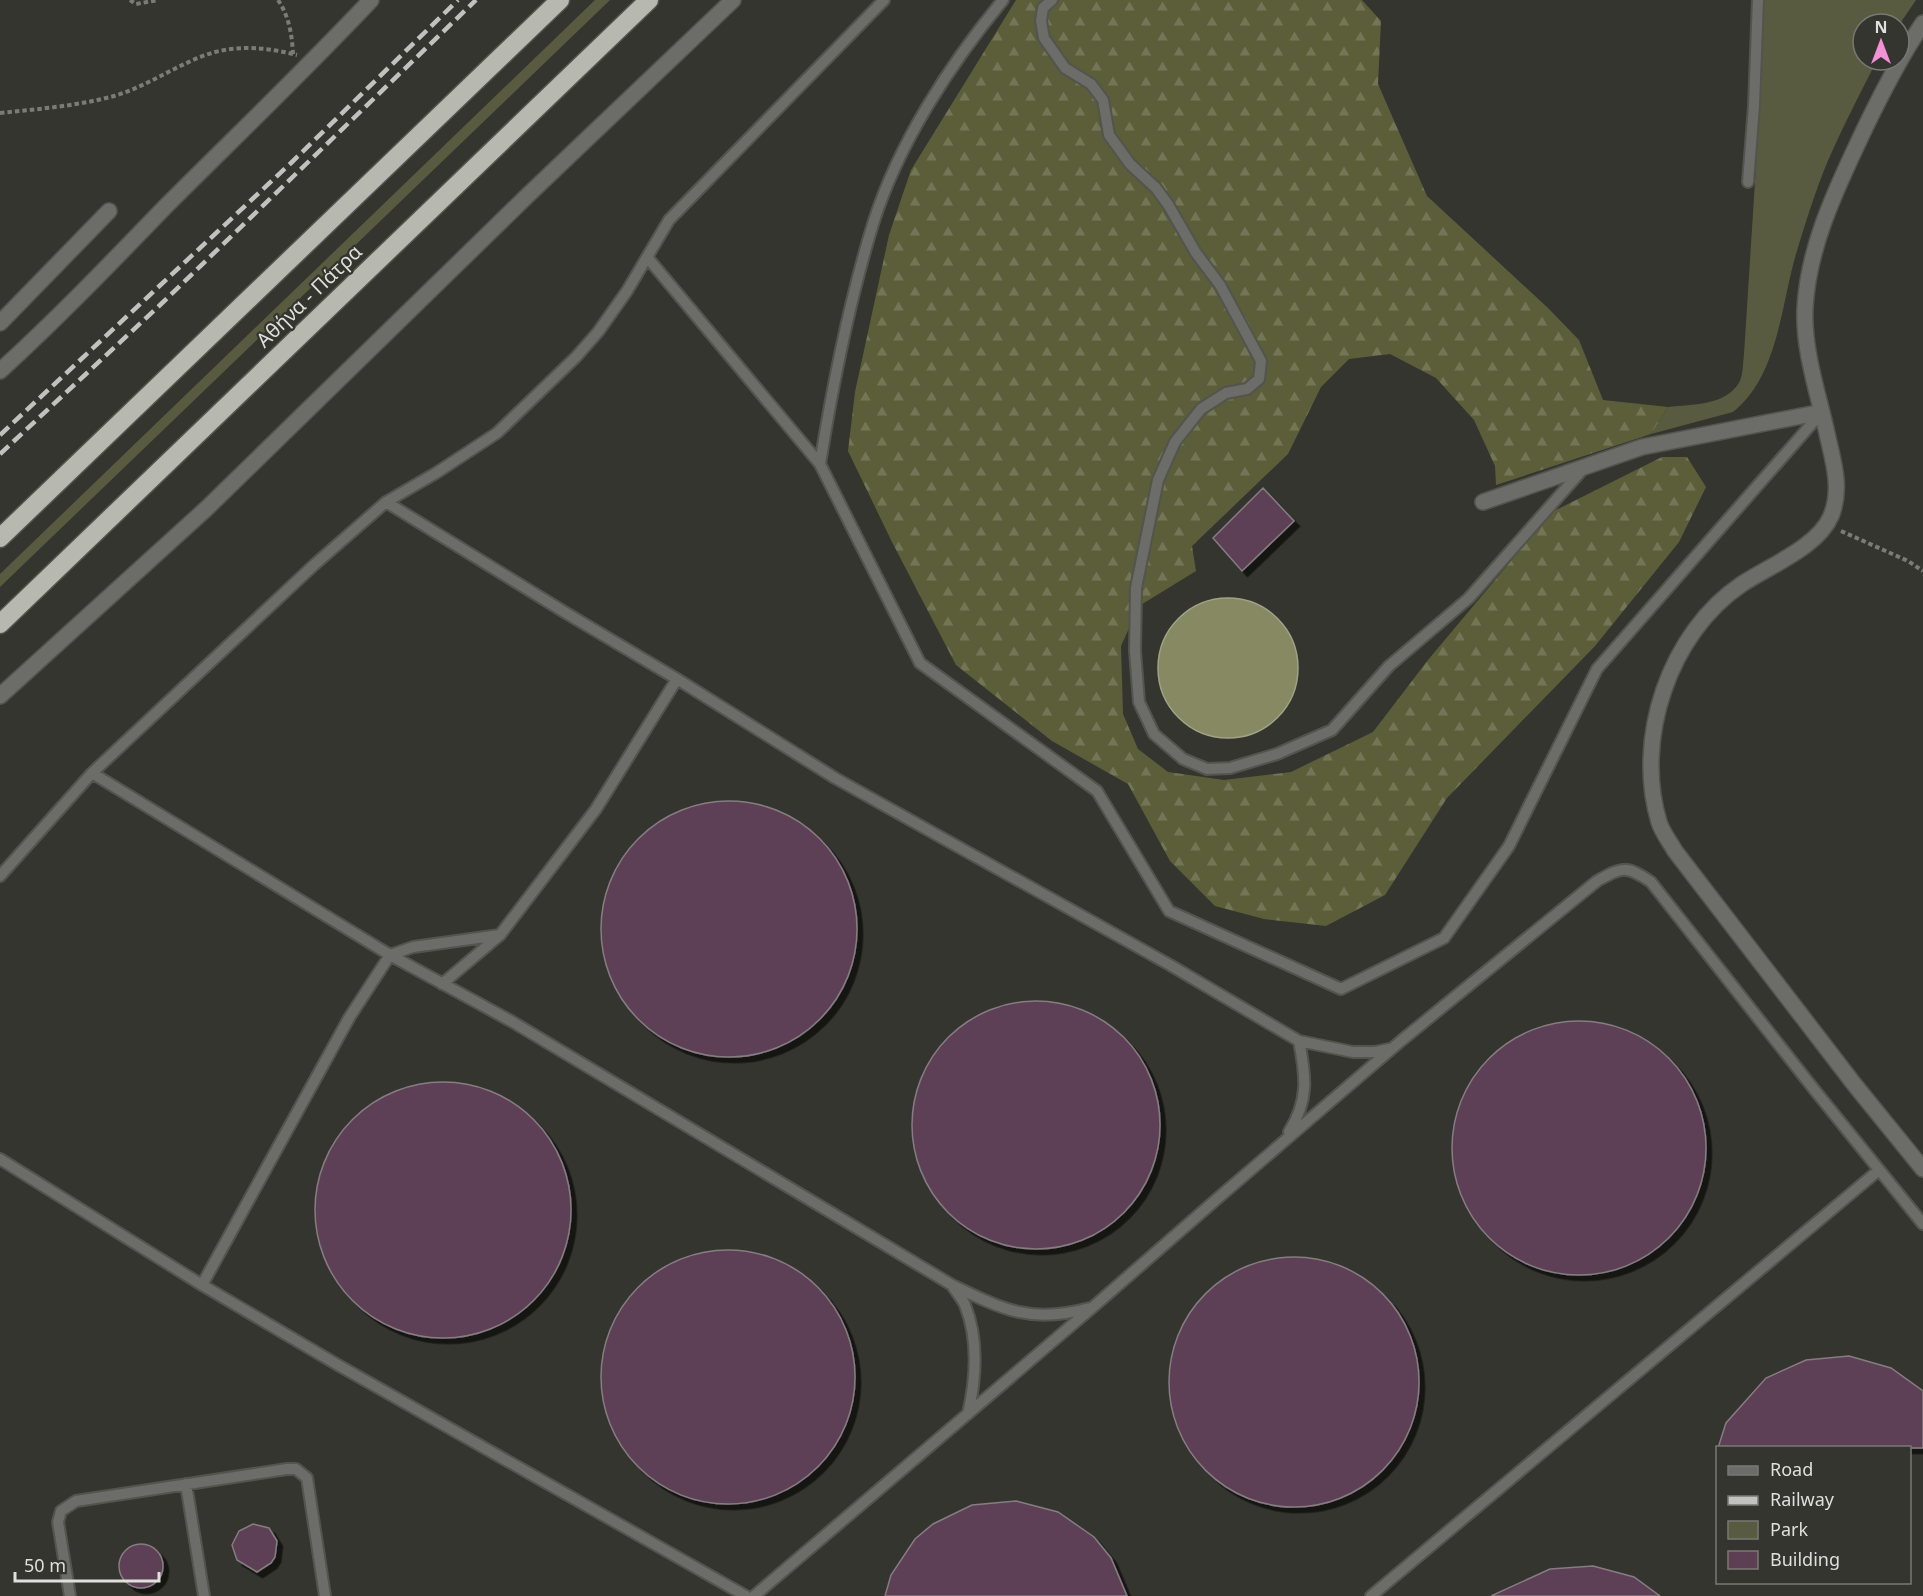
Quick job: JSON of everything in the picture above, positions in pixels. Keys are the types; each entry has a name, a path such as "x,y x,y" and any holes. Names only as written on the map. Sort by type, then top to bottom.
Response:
{"highway":[{"name":"Αθήνα - Πάτρα","path":"0,538 560,0"},
{"name":"Αθήνα - Πάτρα","path":"0,624 649,0"}],"street":[{"path":"0,371 93,282 371,0"},
{"path":"0,696 207,508 519,204 733,0"},
{"path":"1923,23 1906,49 1872,113 1818,234 1805,309 1808,350 1836,472 1837,501 1827,524 1779,563 1742,584 1718,603 1692,633 1668,676 1659,707 1653,737 1651,778 1659,824 1675,851 1854,1084 1923,1169"},
{"path":"0,323 109,211"},
{"path":"1483,502 1642,447 1822,412"}],"lane":[{"path":"0,876 92,773 305,573 386,502 497,433 576,357 598,332 669,220 884,0"},
{"path":"820,464 838,357 874,223 896,166 940,84 1003,0"},
{"path":"1052,0 1043,8 1041,21 1044,38 1065,68 1090,84 1103,100 1109,135 1130,164 1156,188 1169,206 1196,253 1220,285 1261,361 1259,379 1247,389 1226,393 1201,409 1175,442 1158,480 1136,588 1135,651 1139,702 1154,734 1183,759 1208,769 1230,768 1277,754 1332,730 1389,666 1469,598 1586,466"},
{"path":"1748,182 1754,106 1758,0"},
{"path":"647,257 820,464 920,663 1097,791 1169,910 1341,989 1444,938 1509,846 1597,669 1822,412"},
{"path":"386,502 835,778 1170,965 1299,1041 1353,1052 1375,1052 1393,1048"},
{"path":"442,984 500,936 596,809 677,679"},
{"path":"92,773 390,955 511,1021 952,1285 1011,1311 1038,1316 1068,1314 1093,1307"},
{"path":"754,1596 1393,1048 1597,881 1617,870 1635,870 1651,882 1923,1224"},
{"path":"202,1285 349,1018 390,955 413,947 500,936"},
{"path":"1281,1144 1300,1115 1304,1101 1299,1041"},
{"path":"0,1159 202,1285 348,1371 746,1596"},
{"path":"1371,1596 1879,1170"},
{"path":"952,1285 964,1305 972,1330 976,1364 973,1395 968,1414"},
{"path":"70,1596 58,1522 61,1511 76,1502 287,1469 296,1469 307,1478 325,1596"},
{"path":"186,1485 204,1596"}],"path":[{"path":"130,0 136,4 158,0"},
{"path":"278,0 289,23 293,54"},
{"path":"0,113 69,105 114,96 150,83 215,52 249,47 270,48 316,58"},
{"path":"1827,524 1908,561 1923,572"}],"green space":[{"path":"595,0 610,0 0,587 0,574"},
{"path":"1016,0 1362,0 1381,21 1378,84 1427,196 1548,308 1579,340 1603,400 1668,407 1651,434 1496,485 1495,466 1474,420 1436,378 1390,354 1349,359 1321,387 1288,454 1192,546 1196,571 1139,606 1121,646 1123,714 1138,749 1168,772 1224,780 1291,772 1373,732 1428,660 1552,512 1662,457 1687,457 1706,487 1679,542 1595,646 1447,798 1385,895 1326,926 1264,919 1215,906 1170,861 1128,784 1052,741 956,665 848,451 855,392 889,235 911,170"},
{"path":"1763,0 1916,0 1908,12 1851,12 1851,72 1871,72 1818,185 1796,254 1776,339 1760,380 1733,412 1651,434 1668,407 1717,400 1733,391 1739,383 1744,354 1758,135"}],"shaded area":[{"path":"1228,598 1255,603 1277,619 1293,641 1298,668 1293,695 1277,717 1255,733 1228,738 1201,733 1179,717 1163,695 1158,668 1163,641 1179,619 1201,603"}],"building":[{"path":"1263,488 1294,521 1242,571 1213,538"},
{"path":"729,801 766,807 789,816 810,830 828,848 847,880 854,904 857,929 851,966 842,989 828,1010 810,1028 778,1047 754,1054 729,1057 692,1051 669,1042 648,1028 630,1010 611,978 604,954 601,929 607,892 616,869 630,848 648,830 680,811 704,804"},
{"path":"1036,1001 1072,1007 1094,1016 1114,1029 1132,1047 1145,1067 1154,1089 1160,1125 1154,1161 1145,1183 1132,1203 1114,1221 1094,1234 1072,1243 1036,1249 1000,1243 978,1234 958,1221 940,1203 927,1183 918,1161 912,1125 918,1089 927,1067 940,1047 958,1029 978,1016 1000,1007"},
{"path":"1579,1021 1604,1024 1628,1031 1650,1042 1669,1058 1685,1077 1696,1099 1703,1123 1706,1148 1703,1173 1696,1197 1685,1219 1669,1238 1650,1254 1628,1265 1604,1272 1579,1275 1554,1272 1530,1265 1508,1254 1489,1238 1473,1219 1462,1197 1455,1173 1452,1148 1455,1123 1462,1099 1473,1077 1489,1058 1508,1042 1530,1031 1554,1024"},
{"path":"443,1082 480,1087 503,1097 534,1119 556,1150 566,1173 571,1210 566,1247 556,1270 534,1301 503,1323 480,1333 443,1338 406,1333 383,1323 352,1301 330,1270 320,1247 315,1210 320,1173 330,1150 352,1119 383,1097 406,1087"},
{"path":"716,1250 740,1250 777,1259 799,1271 818,1287 834,1306 846,1328 853,1352 855,1377 853,1402 846,1426 834,1448 818,1467 799,1483 777,1495 740,1504 716,1504 679,1495 657,1483 630,1458 610,1426 606,1414 601,1389 601,1365 610,1328 622,1306 647,1279 679,1259 691,1255"},
{"path":"1294,1257 1330,1263 1353,1272 1373,1285 1391,1303 1409,1334 1416,1358 1419,1382 1413,1418 1404,1441 1391,1461 1373,1479 1342,1497 1318,1504 1294,1507 1258,1501 1235,1492 1215,1479 1197,1461 1179,1430 1172,1406 1169,1382 1175,1346 1184,1323 1197,1303 1215,1285 1246,1267 1270,1260"},
{"path":"1849,1356 1891,1368 1923,1391 1923,1448 1911,1448 1911,1446 1719,1446 1726,1423 1766,1378 1806,1360"},
{"path":"1016,1501 1058,1512 1094,1537 1111,1558 1127,1596 885,1596 891,1575 915,1539 933,1524 972,1505"},
{"path":"253,1524 269,1528 277,1541 275,1557 271,1563 257,1572 237,1560 232,1545 239,1531"},
{"path":"141,1544 150,1545 157,1550 162,1557 162,1575 157,1582 150,1587 141,1588 132,1587 125,1582 120,1575 119,1566 120,1557 125,1550 132,1545"},
{"path":"1593,1566 1634,1577 1660,1596 1491,1596 1550,1569"}],"railway":[{"path":"0,435 292,162 458,0"},
{"path":"0,454 159,306 476,0"}]}
